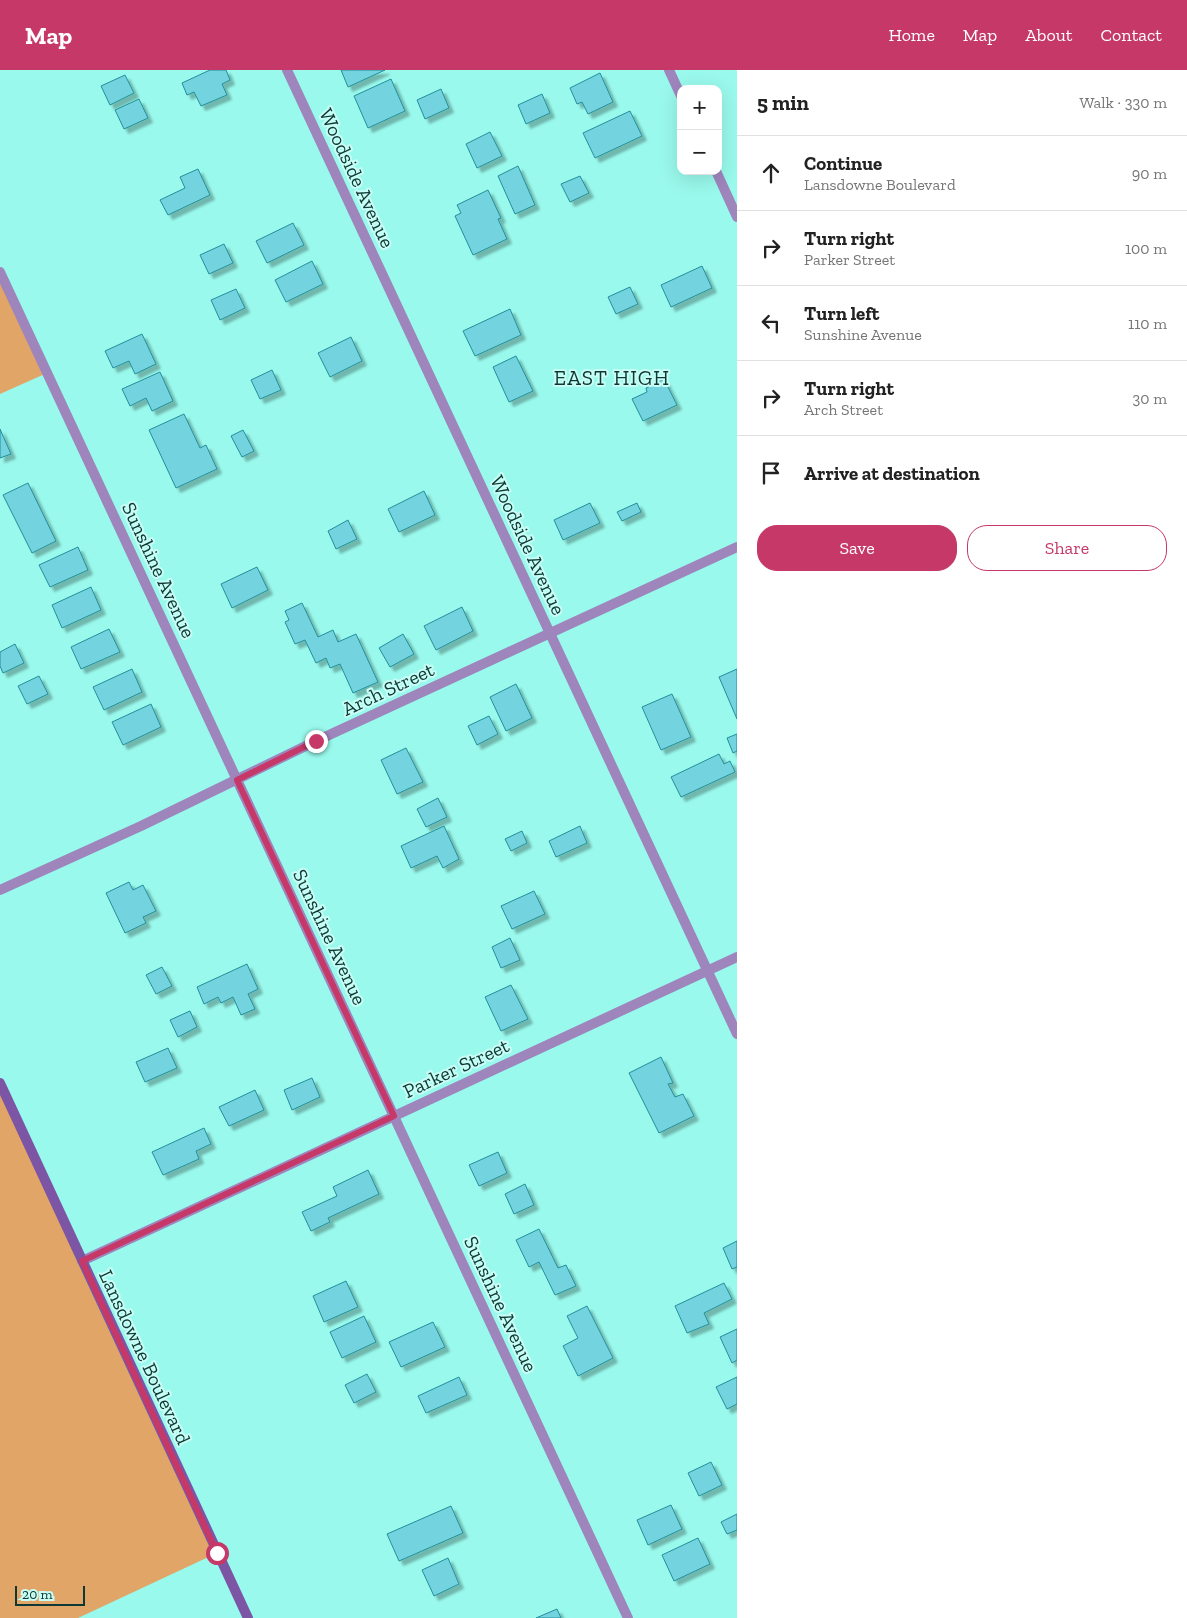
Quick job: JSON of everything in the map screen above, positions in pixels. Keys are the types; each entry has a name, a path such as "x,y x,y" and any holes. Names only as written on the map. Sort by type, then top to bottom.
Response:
{"street":[{"name":"Woodside Avenue","path":"287,70 737,1034"},
{"path":"668,70 677,88"},
{"path":"718,175 737,217"},
{"name":"Sunshine Avenue","path":"0,272 628,1618"},
{"name":"Arch Street","path":"0,890 737,547"},
{"name":"Parker Street","path":"82,1261 737,957"},
{"name":"Lansdowne Boulevard","path":"0,1083 248,1618"}],"shaded area":[{"path":"0,272 47,373 0,394"},
{"path":"0,1083 217,1553 78,1618 0,1618"}],"building":[{"path":"210,70 226,70 230,80 222,84 227,95 201,106 194,92 187,95 182,83"},
{"path":"341,70 385,70 348,87"},
{"path":"600,73 613,102 588,114 582,102 577,104 570,88"},
{"path":"125,75 134,93 110,105 101,86"},
{"path":"391,79 405,111 368,128 354,96"},
{"path":"441,89 449,108 425,119 417,100"},
{"path":"542,94 550,113 526,124 518,105"},
{"path":"139,99 148,118 124,129 115,110"},
{"path":"630,111 642,136 595,158 583,133"},
{"path":"490,132 502,156 477,168 466,144"},
{"path":"518,166 535,205 515,214 498,176"},
{"path":"198,169 210,195 168,215 160,200 185,188 180,177"},
{"path":"580,176 589,193 570,202 561,184"},
{"path":"488,190 501,218 498,219 507,239 473,255 455,216 461,213 457,205"},
{"path":"293,223 304,245 267,263 256,241"},
{"path":"224,244 233,263 209,274 200,255"},
{"path":"312,261 323,284 286,302 275,280"},
{"path":"702,266 712,288 671,307 661,285"},
{"path":"630,287 638,304 616,314 608,297"},
{"path":"236,289 245,308 220,320 211,300"},
{"path":"510,309 521,335 475,356 463,331"},
{"path":"142,334 156,364 135,374 129,361 113,368 105,351"},
{"path":"351,337 362,361 330,377 318,353"},
{"path":"516,356 533,391 509,402 493,367"},
{"path":"272,370 281,390 260,399 251,380"},
{"path":"160,372 173,401 152,411 146,398 130,406 122,389"},
{"path":"664,379 677,405 643,421 632,399 647,392 646,388"},
{"path":"184,414 200,448 206,445 217,469 176,488 149,430"},
{"path":"0,429 11,454 0,458"},
{"path":"243,430 254,451 242,457 231,436"},
{"path":"28,483 56,541 32,553 3,495"},
{"path":"424,491 435,515 399,532 388,509"},
{"path":"590,503 600,523 563,540 554,520"},
{"path":"637,503 641,512 622,521 617,512"},
{"path":"348,520 357,539 336,549 328,531"},
{"path":"78,547 88,570 50,587 39,565"},
{"path":"257,567 268,590 232,608 221,584"},
{"path":"91,587 101,610 62,628 52,605"},
{"path":"302,603 318,637 333,630 338,642 356,634 378,682 353,693 340,664 330,668 326,658 316,663 305,640 295,644 285,622 289,620 285,611"},
{"path":"462,607 473,631 436,650 424,626"},
{"path":"109,629 120,652 81,669 71,647"},
{"path":"403,634 414,654 390,667 379,648"},
{"path":"15,644 24,663 3,673 0,666 0,652"},
{"path":"132,669 142,692 104,710 93,687"},
{"path":"737,669 737,719 719,677"},
{"path":"39,676 48,694 27,704 18,686"},
{"path":"516,684 532,718 506,731 490,697"},
{"path":"672,694 691,737 661,750 642,707"},
{"path":"151,704 161,727 123,745 112,722"},
{"path":"489,716 498,734 477,745 468,726"},
{"path":"737,734 737,751 733,753 727,738"},
{"path":"406,748 423,782 397,794 381,760"},
{"path":"719,754 724,764 730,761 735,772 681,797 671,777"},
{"path":"438,798 447,817 426,827 417,809"},
{"path":"444,826 459,859 443,868 437,856 411,868 401,846"},
{"path":"580,826 587,843 556,857 549,841"},
{"path":"522,831 527,843 511,851 505,839"},
{"path":"129,882 133,890 143,885 156,911 143,917 146,923 125,933 106,893"},
{"path":"534,891 545,914 512,929 501,906"},
{"path":"510,938 520,960 501,968 492,947"},
{"path":"247,964 258,989 248,994 255,1009 241,1015 233,997 221,1003 218,997 204,1004 197,987"},
{"path":"162,967 172,986 156,994 146,975"},
{"path":"511,985 528,1019 501,1031 485,997"},
{"path":"190,1011 197,1027 178,1037 170,1020"},
{"path":"168,1048 177,1068 145,1082 136,1062"},
{"path":"661,1057 673,1083 668,1084 675,1097 683,1094 694,1116 659,1133 629,1073"},
{"path":"312,1078 320,1097 292,1110 284,1090"},
{"path":"255,1090 264,1110 229,1126 219,1107"},
{"path":"204,1128 211,1144 196,1151 199,1159 163,1175 152,1152"},
{"path":"498,1152 507,1173 479,1186 469,1165"},
{"path":"368,1170 379,1194 328,1218 330,1222 311,1231 302,1212 337,1196 333,1187"},
{"path":"525,1184 534,1205 514,1214 505,1194"},
{"path":"539,1229 558,1268 566,1265 576,1286 555,1295 539,1262 529,1267 516,1240"},
{"path":"737,1241 737,1267 732,1269 723,1248"},
{"path":"346,1281 358,1307 324,1322 313,1296"},
{"path":"724,1283 732,1299 704,1313 709,1324 687,1333 675,1306"},
{"path":"587,1306 613,1358 578,1376 563,1346 578,1338 567,1316"},
{"path":"364,1316 376,1342 342,1358 330,1332"},
{"path":"433,1322 445,1347 401,1367 389,1342"},
{"path":"737,1329 737,1360 732,1363 720,1337"},
{"path":"367,1374 376,1392 354,1403 345,1385"},
{"path":"459,1377 467,1395 426,1413 418,1396"},
{"path":"737,1377 737,1404 727,1409 716,1387"},
{"path":"711,1462 722,1485 699,1496 688,1473"},
{"path":"671,1505 682,1529 648,1545 637,1520"},
{"path":"451,1506 463,1533 399,1561 387,1534"},
{"path":"737,1514 737,1530 727,1534 721,1522"},
{"path":"698,1538 710,1564 674,1581 662,1555"},
{"path":"448,1558 459,1584 434,1596 422,1570"},
{"path":"557,1609 561,1618 536,1618"}],"district":[{"name":"EAST HIGH","path":"612,377"}],"route":[{"path":"217,1553 82,1261 394,1116 237,780 316,741"}]}
